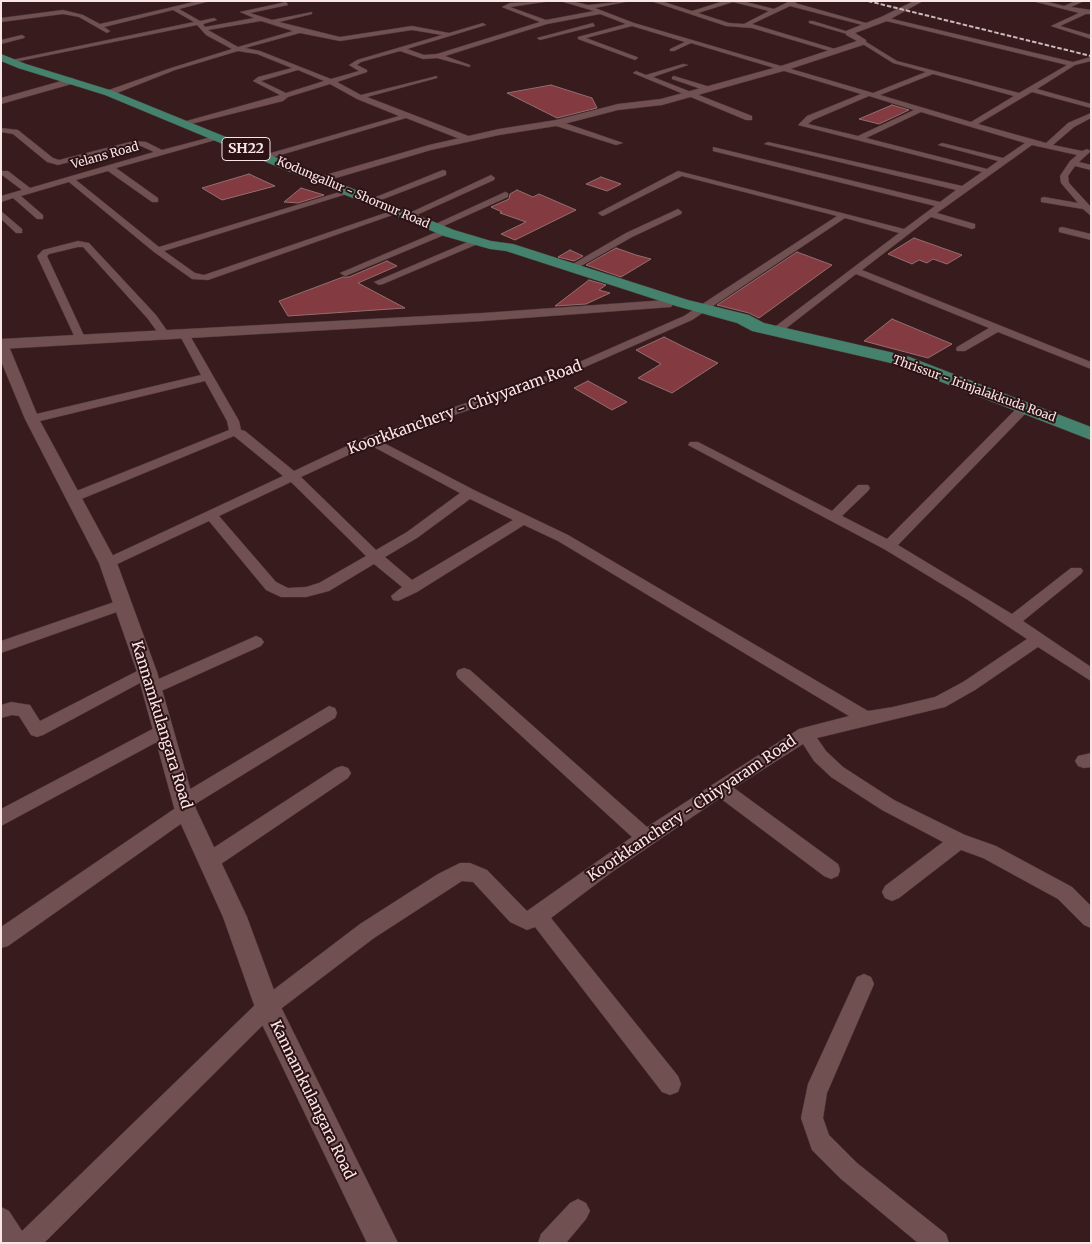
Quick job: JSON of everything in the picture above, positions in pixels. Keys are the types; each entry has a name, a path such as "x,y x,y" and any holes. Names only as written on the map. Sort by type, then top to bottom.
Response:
{"main road":[{"name":"Kodungallur - Shornur Road","path":"7,62 109,93 446,232 484,243 508,247 686,310"},
{"path":"484,243 503,254 686,310"},
{"path":"1,344 686,310"},
{"name":"Thrissur - Irinjalakkuda Road","path":"686,310 736,324 776,330 901,360 1091,434"}],"street":[{"path":"100,26 207,1"},
{"path":"546,22 505,7 512,4 548,1"},
{"path":"563,1 588,7 632,24 921,110 1031,142 1082,154"},
{"path":"588,7 627,1"},
{"path":"654,1 728,25 746,25 833,50"},
{"path":"693,13 733,1 774,11"},
{"path":"849,33 884,19 920,1"},
{"path":"1035,1 1088,12"},
{"path":"1065,8 1081,1"},
{"path":"746,25 793,3 870,25"},
{"path":"247,14 244,11 286,4"},
{"path":"729,10 746,4"},
{"path":"174,8 198,22 208,34 237,49 252,50 300,68 330,81 360,98 468,139"},
{"path":"1,20 63,12 81,16 117,38"},
{"path":"400,49 423,57 438,56 546,22 600,12"},
{"path":"1088,12 1054,26 1091,37"},
{"path":"272,22 310,13"},
{"path":"7,62 59,50 110,42 117,38 247,14 300,31 340,39 412,28 449,35"},
{"path":"180,18 189,16"},
{"path":"521,19 529,17"},
{"path":"203,29 261,19"},
{"path":"609,22 619,19"},
{"path":"884,19 968,42 1073,64"},
{"path":"811,22 849,33 895,62 1021,96"},
{"path":"540,38 600,24"},
{"path":"632,24 580,38 635,58"},
{"path":"186,124 280,99 285,95 365,71 352,65 353,63 483,25"},
{"path":"425,43 435,46 490,29"},
{"path":"109,93 237,49 300,31"},
{"path":"1,42 22,37"},
{"path":"252,50 290,41"},
{"path":"672,50 691,41"},
{"path":"319,180 468,139 556,123 618,107 662,102 784,68 833,50 863,42"},
{"path":"442,47 467,53 485,49"},
{"path":"438,56 468,66"},
{"path":"973,124 1073,64 1091,58"},
{"path":"646,77 685,65"},
{"path":"285,95 256,80 300,68"},
{"path":"930,72 810,118 802,125 987,171"},
{"path":"636,73 750,118"},
{"path":"360,98 435,77"},
{"path":"674,78 707,89"},
{"path":"1,101 72,81"},
{"path":"1031,89 1091,106"},
{"path":"859,139 921,110"},
{"path":"1047,146 1071,125 1091,115"},
{"path":"267,157 406,116"},
{"path":"556,123 619,143"},
{"path":"1,130 15,132 50,160 58,162 134,143 143,144 161,153"},
{"name":"Velans Road","path":"1,198 216,136"},
{"path":"776,330 962,189 1031,142"},
{"path":"768,144 962,189"},
{"path":"942,146 1002,160"},
{"path":"716,149 942,205"},
{"path":"1088,210 1065,183 1064,176 1082,154 1091,149"},
{"path":"1073,163 1091,168"},
{"path":"110,168 155,200"},
{"path":"5,173 28,191"},
{"path":"370,201 442,173"},
{"path":"602,214 681,173 906,232"},
{"path":"70,179 192,276 205,278 402,214 491,178"},
{"path":"157,250 349,192"},
{"path":"15,195 40,217"},
{"path":"434,226 505,195"},
{"path":"1044,200 1088,210"},
{"path":"571,268 630,235 678,212"},
{"path":"1,214 19,231"},
{"path":"930,214 972,226"},
{"name":"Koorkkanchery - Chiyyaram Road","path":"108,563 370,440 556,376 599,358 686,310 844,215"},
{"path":"1062,230 1091,237"},
{"path":"345,273 446,232"},
{"path":"379,282 484,243"},
{"path":"81,340 42,256 46,252 78,244 86,245 152,317 165,335"},
{"path":"854,270 1090,366"},
{"path":"961,349 997,328"},
{"path":"184,334 233,421 235,432"},
{"name":"Kannamkulangara Road","path":"1,344 32,419 108,563 149,681 162,732 185,806 211,860 235,917 267,1007 362,1204 383,1243"},
{"path":"32,419 208,377"},
{"path":"889,546 1024,408"},
{"path":"74,497 226,434 235,432 241,434 293,477 375,557 412,588"},
{"path":"370,440 470,493 563,538 636,582 716,626 866,718"},
{"path":"694,445 889,546 973,596 1091,675"},
{"path":"833,517 863,488"},
{"path":"211,515 271,586 286,593 306,592 324,587 412,535 470,493"},
{"path":"398,596 524,519"},
{"path":"1012,622 1076,571"},
{"path":"1,647 123,604"},
{"name":"Koorkkanchery - Chiyyaram Road","path":"538,916 646,838 720,788 806,734 866,718 893,714 939,702 969,686 1038,640"},
{"path":"1,712 11,708 24,710 37,730 149,681 256,642"},
{"path":"464,674 646,838"},
{"path":"1,939 185,806 328,713"},
{"path":"1,818 162,732"},
{"path":"806,734 820,756 837,772 888,805 959,841 989,852 1065,893 1091,918"},
{"path":"211,860 342,773"},
{"path":"720,788 831,870"},
{"path":"892,892 959,841"},
{"path":"27,1243 267,1007 367,931 460,872 470,872 480,876 517,916 527,921 538,916 670,1084"},
{"path":"864,984 816,1092 812,1118 820,1142 849,1171 937,1243"},
{"path":"550,1243 578,1211"},
{"path":"1,1219 16,1243"}],"building":[{"path":"551,85 592,98 597,108 557,118 507,93"},
{"path":"892,105 909,110 879,124 859,119"},
{"path":"249,174 275,186 222,200 202,188"},
{"path":"601,177 621,184 607,191 586,184"},
{"path":"301,188 324,195 298,203 284,202"},
{"path":"517,190 533,197 539,194 576,210 515,240 501,234 526,222 500,213 502,212 491,207 509,199 510,194"},
{"path":"914,238 962,255 947,264 933,259 927,263 919,260 912,264 888,254"},
{"path":"616,248 651,259 621,277 586,265"},
{"path":"570,250 583,256 574,261 558,257"},
{"path":"797,252 832,265 759,318 749,313 717,305"},
{"path":"387,261 397,266 358,283 405,308 288,316 279,301 343,277 349,277"},
{"path":"589,280 606,285 599,290 610,293 586,304 555,306"},
{"path":"892,319 952,344 928,358 864,341"},
{"path":"664,337 718,363 672,393 638,378 661,364 636,350"},
{"path":"588,381 627,402 612,410 574,388"}],"railway":[{"path":"868,1 1091,56"}]}
